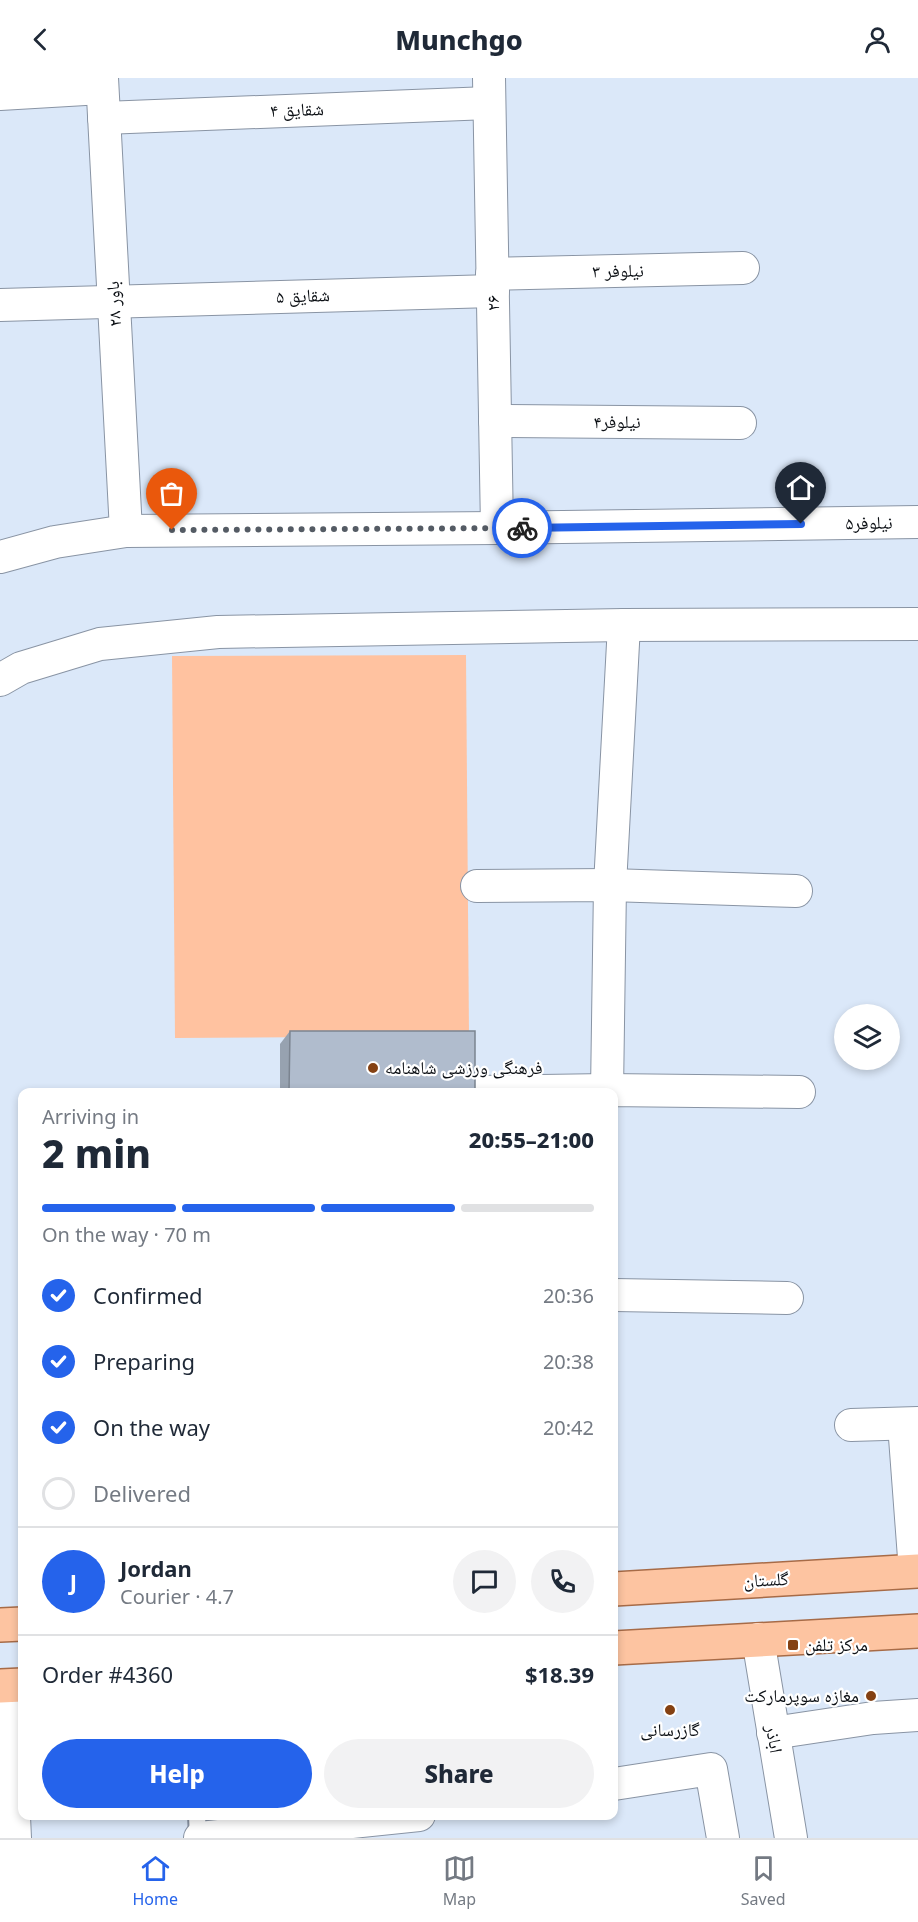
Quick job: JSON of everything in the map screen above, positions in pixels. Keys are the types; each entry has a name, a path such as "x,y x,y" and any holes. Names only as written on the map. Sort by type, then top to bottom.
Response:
{"main road":[{"name":"گلستان","path":"618,1589 916,1571"},
{"path":"0,1625 18,1624"},
{"path":"618,1648 918,1631"}],"street":[{"name":"شقایق ۴","path":"0,94 102,95 489,90"},
{"name":"۲۶","path":"489,90 496,528"},
{"name":"باور ۲۸","path":"102,95 126,531"},
{"name":"نیلوفر ۳","path":"492,282 743,268"},
{"name":"شقایق ۵","path":"0,305 492,282"},
{"name":"نیلوفر۴","path":"495,421 740,423"},
{"name":"نیلوفر۵","path":"0,557 55,542 126,531 918,522"},
{"path":"0,680 21,668 100,644 218,632 624,625 918,624"},
{"path":"607,1088 610,885 624,625"},
{"path":"477,886 610,885 796,891"},
{"path":"618,1091 799,1092"},
{"path":"618,1295 787,1298"},
{"path":"851,1425 911,1424 916,1571"},
{"name":"اباذر","path":"758,1639 791,1838"},
{"path":"10,1686 15,1838"},
{"path":"773,1733 873,1718 918,1715"},
{"path":"618,1783 711,1769 723,1838"},
{"path":"199,1838 415,1821"}],"lane":[{"path":"197,1820 199,1838"}],"shaded area":[{"path":"466,655 469,1036 175,1038 172,656"}],"building":[{"name":"فرهنگی ورزشی شاهنامه","path":"290,1031 475,1031 475,1088 289,1088"}],"way so far":[{"path":"172,530 522,528"}],"place":[{"name":"فرهنگی ورزشی شاهنامه","path":"373,1068"},
{"name":"مرکز تلفن","path":"793,1645"},
{"name":"مغازه سوپرمارکت","path":"871,1696"},
{"name":"گازرسانی","path":"670,1710"}],"route":[{"path":"522,528 801,524"}]}
